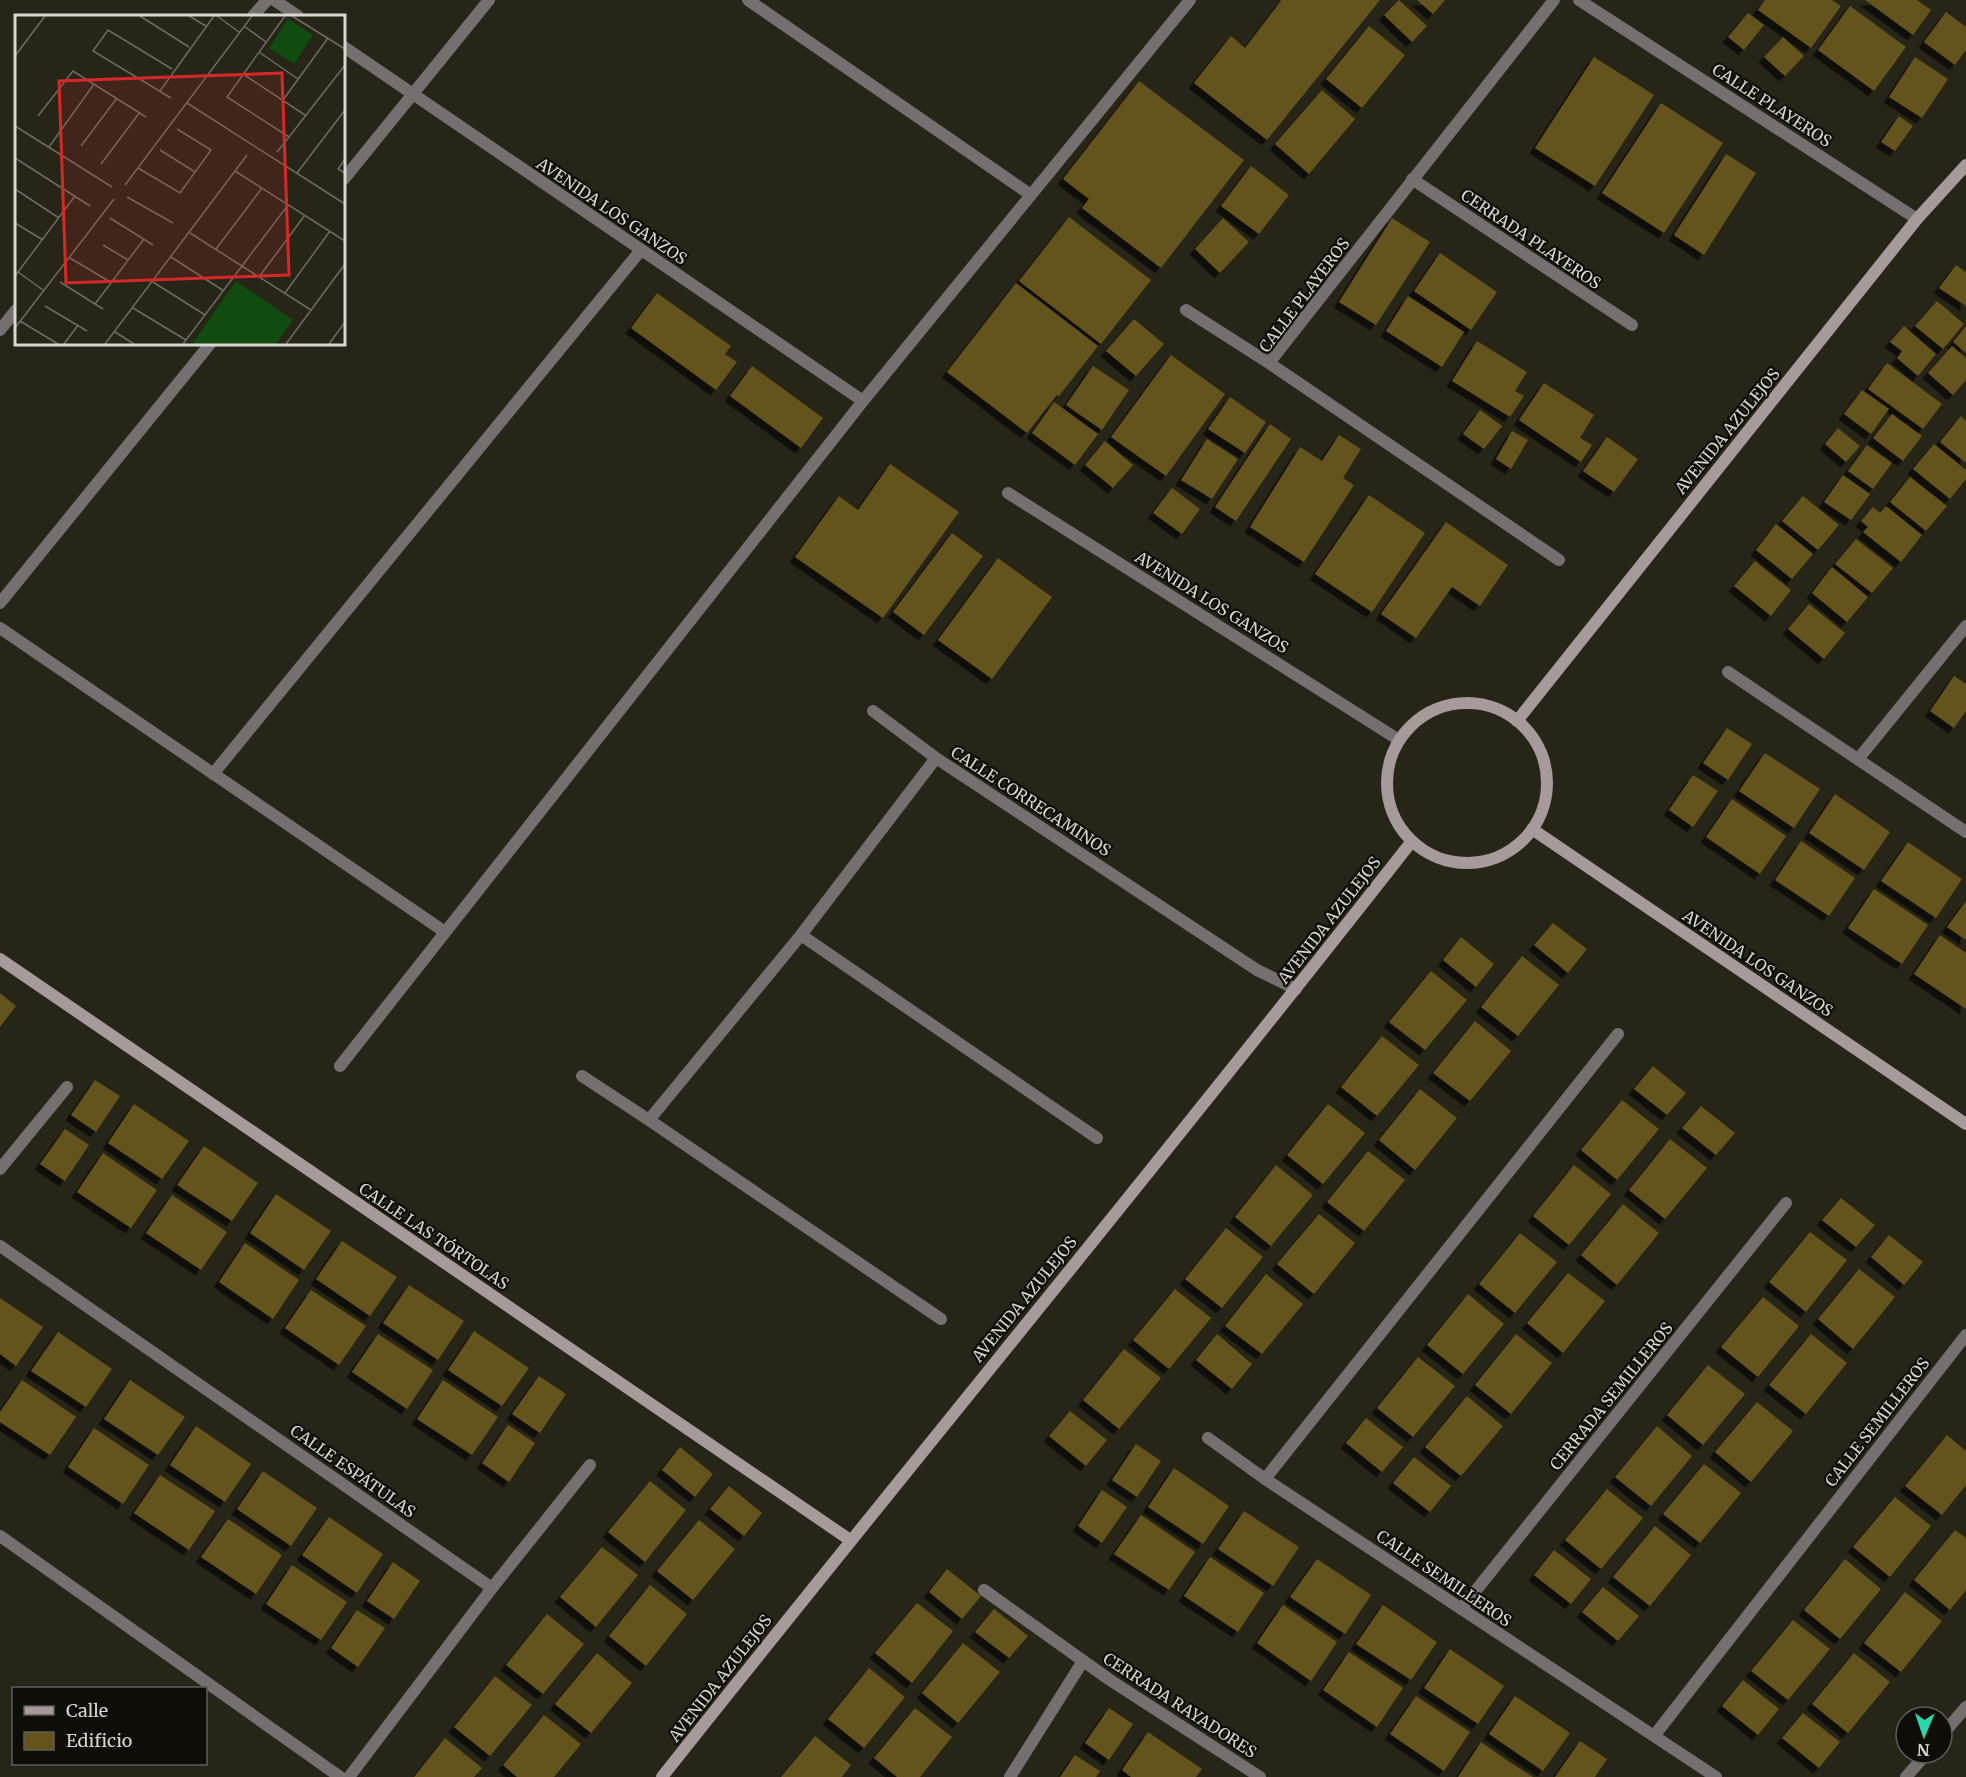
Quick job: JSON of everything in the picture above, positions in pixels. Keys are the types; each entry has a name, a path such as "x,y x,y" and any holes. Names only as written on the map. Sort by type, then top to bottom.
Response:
{"street":[{"path":"254,15 267,0"},
{"path":"274,0 296,15"},
{"path":"345,178 489,0"},
{"path":"748,0 1031,195"},
{"path":"340,1066 863,401 1190,0"},
{"name":"CALLE PLAYEROS","path":"1554,0 1269,363 1559,560"},
{"name":"CALLE PLAYEROS","path":"1579,0 1917,219"},
{"name":"AVENIDA LOS GANZOS","path":"345,48 863,401"},
{"name":"AVENIDA AZULEJOS","path":"1517,721 1917,219 1966,165"},
{"name":"CERRADA PLAYEROS","path":"1412,179 1632,325"},
{"path":"213,774 641,250"},
{"path":"1186,310 1269,363"},
{"path":"0,330 15,311"},
{"path":"0,603 209,345"},
{"name":"AVENIDA LOS GANZOS","path":"1008,493 1399,740"},
{"path":"1859,759 1966,626"},
{"path":"0,628 445,932"},
{"path":"1728,672 1966,832"},
{"path":"1467,703 1494,707 1517,721 1533,738 1544,760 1547,784 1543,808 1532,829 1516,845 1496,857 1474,863 1451,861 1430,854 1412,841 1398,824 1389,804 1386,782 1390,760 1399,740 1417,720 1440,707 1467,703"},
{"path":"873,711 936,758"},
{"name":"CALLE CORRECAMINOS","path":"649,1120 801,935 936,758 1257,970 1296,989"},
{"name":"AVENIDA LOS GANZOS","path":"1532,829 1966,1124"},
{"name":"AVENIDA AZULEJOS","path":"662,1777 850,1540 1296,989 1412,841"},
{"path":"801,935 1097,1138"},
{"name":"CALLE LAS TÓRTOLAS","path":"0,959 850,1540"},
{"path":"1208,1438 1265,1479 1618,1034"},
{"path":"582,1076 941,1319"},
{"path":"0,1169 67,1087"},
{"name":"CERRADA SEMILLEROS","path":"1461,1609 1786,1203"},
{"name":"CALLE ESPÁTULAS","path":"0,1246 492,1588"},
{"name":"CALLE SEMILLEROS","path":"1265,1479 1654,1736 1966,1335"},
{"path":"349,1777 492,1588 590,1465"},
{"path":"1,1538 340,1777"},
{"name":"CERRADA RAYADORES","path":"984,1590 1083,1661 1260,1777"},
{"name":"CERRADA RAYADORES","path":"1010,1777 1083,1661"},
{"path":"1954,1721 1966,1707"},
{"path":"1654,1736 1716,1777"},
{"path":"1906,1777 1916,1765"}],"building":[{"path":"1280,0 1380,0 1267,140 1194,83 1231,36 1245,48"},
{"path":"1399,0 1427,26 1412,42 1384,15"},
{"path":"1417,0 1445,0 1433,14"},
{"path":"1765,0 1832,0 1841,6 1811,48 1758,10"},
{"path":"1865,0 1917,0 1931,10 1913,35"},
{"path":"1850,6 1906,47 1874,91 1818,50"},
{"path":"1946,12 1966,27 1966,50 1955,65 1924,42"},
{"path":"1748,13 1764,25 1744,50 1728,37"},
{"path":"1369,26 1405,55 1362,108 1326,79"},
{"path":"1783,37 1804,56 1785,76 1764,57"},
{"path":"1594,57 1654,95 1595,186 1535,148"},
{"path":"1915,57 1948,79 1922,118 1889,97"},
{"path":"1139,81 1244,160 1161,268 1082,208 1089,199 1063,179"},
{"path":"1322,90 1355,119 1309,174 1275,144"},
{"path":"1661,103 1723,143 1664,233 1602,193"},
{"path":"1899,116 1913,126 1895,151 1881,142"},
{"path":"1726,154 1756,173 1704,255 1674,235"},
{"path":"1251,166 1289,195 1259,234 1221,206"},
{"path":"1069,217 1151,280 1101,344 1019,281"},
{"path":"1223,218 1249,242 1220,273 1195,249"},
{"path":"1392,218 1430,242 1376,325 1339,302"},
{"path":"1440,253 1497,292 1471,330 1414,291"},
{"path":"1956,265 1966,272 1966,306 1939,288"},
{"path":"1016,283 1098,346 1027,433 947,372"},
{"path":"657,293 731,346 725,354 737,362 716,390 631,328"},
{"path":"1408,296 1464,332 1442,367 1386,331"},
{"path":"1937,301 1964,324 1943,349 1915,326"},
{"path":"1134,319 1164,344 1136,376 1106,351"},
{"path":"1904,326 1936,354 1918,376 1897,358 1902,351 1890,342"},
{"path":"1966,326 1966,353 1953,342"},
{"path":"1477,341 1527,372 1515,391 1524,396 1510,417 1452,381"},
{"path":"1952,346 1966,358 1966,380 1953,395 1928,373"},
{"path":"1171,355 1225,394 1166,476 1111,437"},
{"path":"1887,363 1942,404 1923,429 1868,389"},
{"path":"752,366 823,418 801,448 730,396"},
{"path":"1093,366 1129,390 1102,430 1066,405"},
{"path":"1544,383 1594,415 1580,438 1592,445 1581,462 1519,420"},
{"path":"1862,390 1889,409 1871,434 1844,414"},
{"path":"1230,397 1266,422 1245,453 1208,429"},
{"path":"1054,402 1098,434 1075,465 1032,433"},
{"path":"1480,410 1502,426 1484,449 1463,434"},
{"path":"1892,414 1922,436 1903,461 1873,438"},
{"path":"1961,416 1966,421 1966,463 1940,442"},
{"path":"1270,424 1291,439 1236,521 1215,507"},
{"path":"1838,428 1860,446 1846,462 1825,444"},
{"path":"1512,431 1528,440 1511,469 1496,459"},
{"path":"1339,435 1361,449 1343,478 1354,485 1304,562 1250,527 1300,447 1322,461"},
{"path":"1607,437 1638,459 1614,492 1583,471"},
{"path":"1207,439 1238,459 1212,499 1181,480"},
{"path":"1105,441 1133,465 1113,488 1085,465"},
{"path":"1934,444 1966,470 1966,479 1950,499 1913,469"},
{"path":"1867,445 1892,463 1873,489 1848,471"},
{"path":"890,464 959,512 883,618 795,557 839,496 858,510"},
{"path":"1843,475 1870,494 1851,520 1824,502"},
{"path":"1910,477 1947,506 1926,531 1890,502"},
{"path":"1172,488 1200,509 1182,534 1153,513"},
{"path":"1369,495 1425,533 1372,612 1315,574"},
{"path":"1803,496 1839,525 1818,550 1782,521"},
{"path":"1886,506 1922,535 1901,562 1863,532 1868,527 1861,521 1873,507 1880,513"},
{"path":"1446,522 1508,565 1480,606 1452,587 1416,638 1381,614"},
{"path":"1776,524 1813,554 1792,579 1756,550"},
{"path":"952,533 983,556 924,635 893,612"},
{"path":"1856,539 1893,568 1872,593 1835,564"},
{"path":"998,558 1052,597 992,679 938,640"},
{"path":"1755,561 1791,590 1771,616 1734,586"},
{"path":"1832,567 1868,597 1847,622 1812,593"},
{"path":"1809,604 1845,633 1824,659 1788,629"},
{"path":"1954,676 1966,684 1966,711 1954,728 1930,711"},
{"path":"1727,728 1752,744 1728,780 1703,763"},
{"path":"1765,753 1820,789 1794,828 1739,791"},
{"path":"1693,775 1718,791 1693,827 1669,810"},
{"path":"1835,794 1890,832 1864,870 1809,833"},
{"path":"1732,799 1786,836 1760,874 1706,837"},
{"path":"1801,841 1855,878 1829,916 1775,880"},
{"path":"1908,842 1962,879 1936,918 1881,881"},
{"path":"1874,889 1928,925 1902,964 1848,928"},
{"path":"1966,901 1966,940 1947,927"},
{"path":"1553,923 1587,949 1568,973 1534,945"},
{"path":"1940,935 1966,953 1966,1009 1914,974"},
{"path":"1461,937 1494,964 1476,987 1443,960"},
{"path":"1522,956 1559,985 1518,1036 1481,1007"},
{"path":"1431,971 1467,1000 1425,1050 1389,1022"},
{"path":"0,993 16,1006 0,1027"},
{"path":"1475,1021 1511,1051 1470,1101 1433,1073"},
{"path":"1382,1036 1419,1065 1377,1116 1341,1087"},
{"path":"1653,1066 1686,1093 1667,1115 1634,1089"},
{"path":"95,1080 120,1096 96,1132 71,1115"},
{"path":"1420,1089 1457,1118 1415,1170 1379,1140"},
{"path":"1622,1100 1659,1129 1617,1180 1581,1150"},
{"path":"134,1104 189,1141 162,1179 108,1143"},
{"path":"1328,1104 1365,1133 1323,1184 1287,1155"},
{"path":"1701,1106 1735,1133 1716,1155 1682,1128"},
{"path":"65,1129 89,1145 65,1181 40,1164"},
{"path":"1670,1139 1707,1168 1665,1219 1629,1190"},
{"path":"204,1146 258,1183 232,1221 177,1185"},
{"path":"1368,1151 1405,1180 1364,1231 1327,1202"},
{"path":"103,1153 157,1190 131,1228 77,1192"},
{"path":"1276,1165 1313,1195 1271,1246 1235,1217"},
{"path":"1574,1165 1611,1194 1569,1245 1533,1216"},
{"path":"276,1194 331,1231 304,1270 250,1233"},
{"path":"172,1195 227,1232 201,1270 146,1233"},
{"path":"1841,1198 1875,1225 1856,1247 1822,1220"},
{"path":"1623,1204 1659,1233 1617,1285 1581,1255"},
{"path":"1319,1214 1355,1243 1314,1294 1277,1264"},
{"path":"1226,1228 1263,1257 1222,1308 1185,1279"},
{"path":"1810,1232 1847,1260 1806,1312 1769,1282"},
{"path":"1520,1233 1557,1262 1515,1313 1479,1284"},
{"path":"1889,1235 1923,1262 1904,1285 1871,1257"},
{"path":"342,1241 397,1277 370,1316 316,1279"},
{"path":"245,1243 299,1280 273,1319 219,1282"},
{"path":"1859,1269 1895,1297 1853,1349 1818,1319"},
{"path":"1568,1273 1605,1301 1563,1353 1527,1323"},
{"path":"1266,1274 1303,1304 1262,1354 1225,1326"},
{"path":"409,1285 464,1321 438,1360 383,1323"},
{"path":"1175,1289 1211,1318 1169,1369 1133,1340"},
{"path":"311,1290 366,1326 339,1365 285,1328"},
{"path":"1468,1294 1504,1324 1463,1374 1427,1345"},
{"path":"1763,1297 1799,1326 1758,1377 1721,1347"},
{"path":"0,1298 43,1327 16,1366 0,1354"},
{"path":"474,1331 529,1368 502,1406 448,1370"},
{"path":"58,1332 112,1369 86,1407 31,1371"},
{"path":"378,1334 433,1370 407,1409 352,1372"},
{"path":"1217,1334 1252,1364 1232,1389 1196,1360"},
{"path":"1516,1334 1552,1363 1511,1414 1475,1385"},
{"path":"1811,1334 1847,1363 1806,1414 1769,1385"},
{"path":"1124,1349 1161,1378 1119,1429 1083,1400"},
{"path":"1418,1357 1455,1386 1413,1437 1377,1408"},
{"path":"1708,1365 1745,1394 1703,1445 1667,1415"},
{"path":"539,1376 566,1394 540,1433 512,1414"},
{"path":"22,1380 76,1417 50,1455 0,1422 0,1412"},
{"path":"130,1380 185,1417 158,1455 104,1419"},
{"path":"443,1380 498,1417 472,1455 417,1419"},
{"path":"1467,1396 1503,1426 1461,1476 1425,1447"},
{"path":"1757,1402 1793,1431 1751,1482 1715,1452"},
{"path":"1070,1411 1107,1440 1086,1466 1049,1436"},
{"path":"1366,1418 1403,1447 1382,1472 1346,1443"},
{"path":"508,1425 535,1443 509,1482 482,1463"},
{"path":"196,1426 251,1464 225,1502 170,1465"},
{"path":"1657,1426 1692,1456 1651,1506 1615,1477"},
{"path":"94,1428 149,1465 123,1504 68,1467"},
{"path":"1947,1435 1966,1451 1966,1485 1942,1515 1905,1486"},
{"path":"1136,1444 1161,1461 1137,1497 1112,1480"},
{"path":"680,1447 713,1474 695,1497 662,1470"},
{"path":"1414,1457 1451,1486 1430,1512 1393,1483"},
{"path":"1704,1464 1741,1493 1700,1543 1663,1514"},
{"path":"1174,1468 1229,1506 1203,1544 1148,1507"},
{"path":"263,1471 317,1508 291,1546 237,1509"},
{"path":"160,1475 215,1511 189,1550 134,1513"},
{"path":"650,1481 686,1510 645,1562 608,1532"},
{"path":"729,1486 762,1513 744,1536 710,1509"},
{"path":"1607,1489 1643,1518 1601,1569 1565,1540"},
{"path":"1102,1490 1127,1507 1102,1543 1078,1526"},
{"path":"1895,1497 1931,1526 1890,1577 1853,1547"},
{"path":"1244,1511 1299,1547 1273,1586 1218,1549"},
{"path":"1141,1515 1195,1552 1169,1590 1114,1554"},
{"path":"329,1517 383,1554 357,1593 302,1555"},
{"path":"228,1519 282,1555 256,1594 201,1557"},
{"path":"699,1520 735,1549 693,1600 657,1571"},
{"path":"1655,1526 1691,1555 1650,1606 1613,1577"},
{"path":"1955,1530 1966,1538 1966,1590 1950,1610 1914,1580"},
{"path":"602,1547 638,1575 596,1627 560,1597"},
{"path":"1554,1550 1591,1579 1571,1604 1534,1575"},
{"path":"1210,1557 1264,1593 1238,1632 1184,1596"},
{"path":"1317,1559 1371,1595 1345,1634 1290,1597"},
{"path":"1845,1559 1881,1589 1840,1639 1804,1610"},
{"path":"393,1562 420,1581 394,1619 367,1601"},
{"path":"292,1565 347,1602 321,1640 266,1604"},
{"path":"947,1569 981,1596 962,1619 929,1592"},
{"path":"650,1585 687,1614 646,1666 609,1636"},
{"path":"1603,1587 1639,1616 1618,1641 1582,1612"},
{"path":"1905,1592 1942,1621 1901,1672 1864,1643"},
{"path":"917,1603 953,1631 912,1683 875,1653"},
{"path":"1283,1605 1337,1642 1311,1681 1257,1643"},
{"path":"1383,1605 1437,1642 1411,1680 1356,1644"},
{"path":"994,1609 1028,1636 1009,1658 975,1632"},
{"path":"357,1610 385,1628 358,1667 331,1648"},
{"path":"547,1614 584,1644 543,1694 506,1665"},
{"path":"1793,1620 1830,1649 1788,1700 1751,1671"},
{"path":"963,1643 1000,1672 958,1723 922,1693"},
{"path":"1450,1649 1504,1686 1478,1724 1424,1688"},
{"path":"1349,1652 1403,1688 1377,1727 1323,1690"},
{"path":"597,1653 632,1683 591,1733 555,1704"},
{"path":"1854,1653 1890,1682 1848,1733 1812,1704"},
{"path":"869,1668 905,1697 864,1748 828,1719"},
{"path":"495,1676 532,1705 490,1756 454,1727"},
{"path":"1743,1680 1779,1709 1758,1735 1722,1706"},
{"path":"1416,1696 1470,1732 1444,1771 1390,1734"},
{"path":"1515,1696 1570,1733 1543,1771 1489,1734"},
{"path":"915,1708 952,1737 920,1777 897,1777 874,1758"},
{"path":"1109,1708 1133,1724 1109,1760 1085,1743"},
{"path":"1803,1713 1840,1742 1819,1768 1782,1738"},
{"path":"544,1715 581,1744 554,1777 517,1777 503,1765"},
{"path":"1148,1732 1202,1769 1196,1777 1131,1777 1122,1770"},
{"path":"815,1736 851,1765 842,1777 781,1777"},
{"path":"445,1738 482,1768 474,1777 414,1777"},
{"path":"1580,1741 1607,1759 1595,1777 1555,1777"},
{"path":"1481,1742 1508,1761 1533,1777 1458,1777"},
{"path":"1075,1755 1100,1771 1096,1777 1060,1777"}]}
